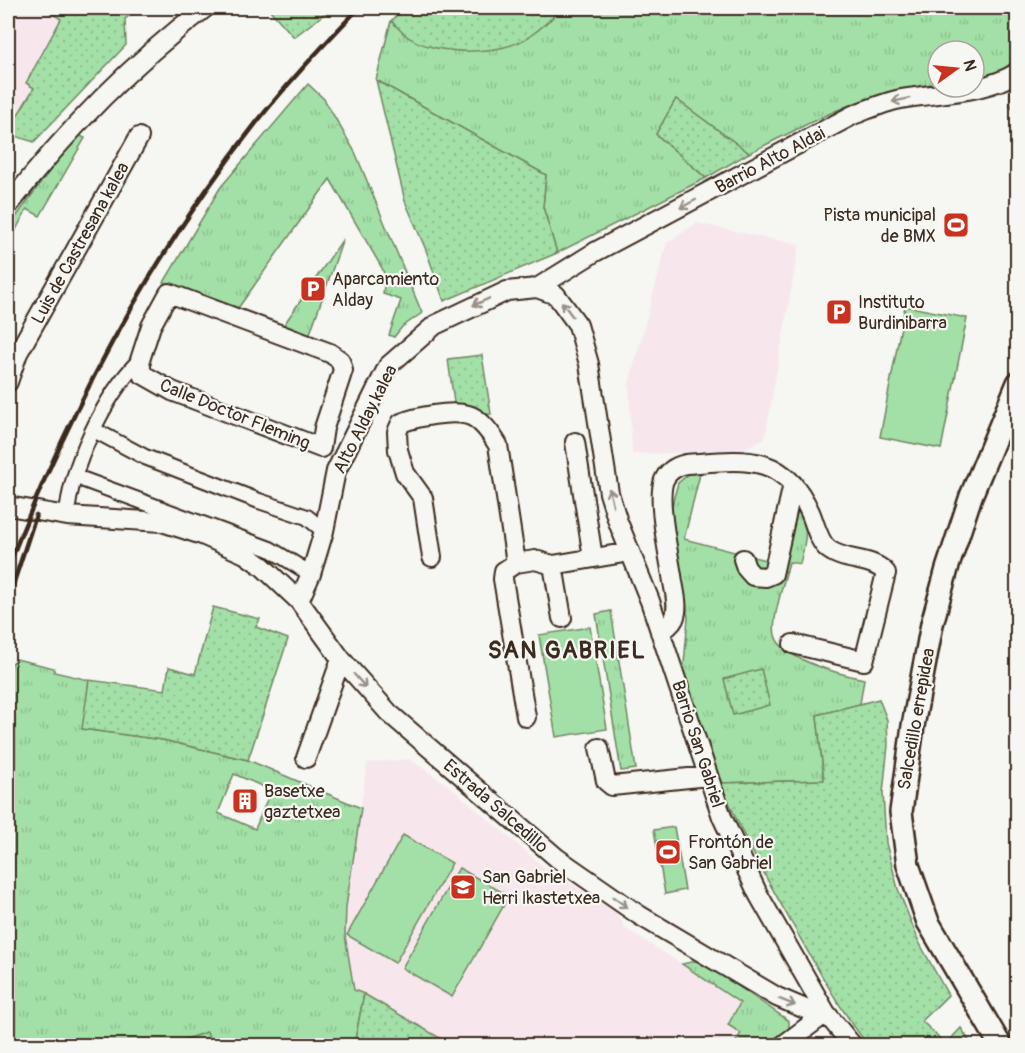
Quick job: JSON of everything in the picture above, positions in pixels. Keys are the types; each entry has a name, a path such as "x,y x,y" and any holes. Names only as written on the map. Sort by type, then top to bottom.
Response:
{"street":[{"path":"8,206 74,127 127,72 169,35 205,8"},
{"name":"Barrio Alto Aldai","path":"537,288 595,252 853,115 899,99 984,87 1005,80 1017,72"},
{"name":"Luis de Castresana kalea","path":"8,382 18,353 139,137"},
{"name":"Alto Alday kalea","path":"299,601 311,574 324,531 336,471 388,366 407,347 435,325 507,291 537,288"},
{"name":"Barrio San Gabriel","path":"537,288 556,296 578,325 589,364 609,493 618,522 650,601 722,817 758,894 826,1013"},
{"name":"Calle Doctor Fleming","path":"169,293 330,353 340,360 343,370 324,428 321,448 172,391 142,374 140,360 151,326 169,293"},
{"path":"68,516 68,505 76,470 94,430 127,372 140,360"},
{"name":"Salcedillo errepidea","path":"1001,1046 928,922 908,865 901,812 913,726 932,624 947,568 971,496 1017,383"},
{"path":"432,557 423,498 405,473 398,450 397,432 401,423 414,418 456,414 469,415 493,436 498,445 516,563"},
{"path":"94,430 145,457 307,517 324,531"},
{"path":"575,442 593,558"},
{"path":"321,448 336,471"},
{"path":"660,632 670,625 675,617 676,601 663,516 664,479 677,466 686,464 749,461 769,466 783,473 793,484 809,510 827,549 844,557 881,567 886,573 864,661 793,644"},
{"path":"84,480 270,549 311,574"},
{"path":"743,559 746,568 753,576 766,577 773,574 793,484"},
{"name":"Estrada Salcedillo","path":"8,506 68,516 162,522 202,535 245,554 262,566 299,601 342,659 377,700 411,733 557,858 639,915 777,998 810,1011 826,1013"},
{"path":"526,717 503,579 504,571 516,563 535,560 553,565 630,552"},
{"path":"553,565 562,618"},
{"path":"306,758 342,659"},
{"path":"599,748 606,781 612,786 708,776"},
{"path":"782,1046 826,1013 853,1046"}],"shaded area":[{"path":"8,8 43,8 61,18 26,82 35,88 10,129 8,127"},
{"path":"697,223 799,245 765,438 739,451 632,454 629,383 667,243"},
{"name":"San Gabriel Herri Ikastetxea","path":"409,759 448,785 545,868 615,911 626,929 682,964 700,960 789,1021 789,1029 767,1045 452,1045 354,990 345,935 346,907 367,763"}],"green space":[{"path":"43,8 141,8 125,19 126,45 34,142 8,134 8,127 10,128 34,88 26,83 61,19"},
{"path":"268,8 332,8 294,37"},
{"path":"404,8 561,8 539,30 518,43 487,50 469,51 435,48 408,37 391,21"},
{"path":"561,8 1017,8 1017,58 1000,72 986,75 986,39 926,39 926,85 866,99 821,117 749,153 676,99 656,134 706,178 557,253 543,207 546,175 376,80 391,21 410,38 550,20"},
{"path":"376,80 546,175 543,207 557,253 444,301 405,201"},
{"path":"308,84 324,99 355,152 422,313 402,327 394,337 389,335 401,300 383,294 385,276 382,268 330,179 236,311 163,284 220,188"},
{"path":"1017,89 1017,116 1010,105 1010,92"},
{"path":"676,99 749,153 706,178 656,134"},
{"path":"76,134 85,138 40,216 27,209 8,245 8,228"},
{"path":"343,239 308,339 281,329"},
{"path":"905,306 967,318 941,449 880,437"},
{"path":"482,355 491,414 474,415 455,410 448,359"},
{"path":"690,473 700,474 684,539 781,564 796,509 804,521 806,535 800,564 789,562 777,610 775,635 779,644 800,658 828,670 864,679 860,704 817,715 824,780 721,783 683,676 688,618 671,508 678,483"},
{"path":"213,607 260,619 256,627 288,639 248,760 163,740 82,729 89,680 165,690 169,667 195,674"},
{"path":"611,611 636,769 621,771 596,614"},
{"path":"590,627 607,729 556,737 539,635"},
{"path":"16,659 54,668 54,672 89,680 83,729 163,740 248,760 361,808 346,907 345,935 354,990 364,994 354,1045 212,1045 207,1032 177,1042 177,1045 8,1046 8,668","holes":["234,774 271,790 255,829 218,813"]},
{"path":"761,669 770,705 733,715 724,679"},
{"path":"879,699 887,720 888,745 883,793 886,843 898,889 919,942 948,995 922,1021 944,1045 893,1045 888,1041 882,1045 868,1045 837,1000 781,905 762,871 721,783 824,780 817,715"},
{"name":"Frontón de San Gabriel","path":"674,827 685,890 665,894 654,830"},
{"path":"403,835 452,863 395,963 347,935"},
{"path":"459,868 509,896 452,997 402,968"},
{"path":"700,960 789,1021 789,1029 767,1045 734,1045 741,1033 728,1025 740,1003 682,964"},
{"path":"364,994 452,1045 354,1045"},
{"path":"961,1028 972,1045 944,1046"},
{"path":"207,1032 212,1045 177,1045 177,1042"}],"railway":[{"path":"8,567 32,508 86,392 147,281 217,174 256,123 306,64 359,8"},
{"path":"8,600 36,515"}],"place":[{"name":"Pista municipal de BMX","path":"956,225"},
{"name":"Aparcamiento Alday","path":"313,289"},
{"name":"Instituto Burdinibarra","path":"839,312"},
{"name":"Basetxe gaztetxea","path":"245,801"},
{"name":"Frontón de San Gabriel","path":"668,852"},
{"name":"San Gabriel Herri Ikastetxea","path":"463,887"}],"district":[{"name":"SAN GABRIEL","path":"567,650"}]}
